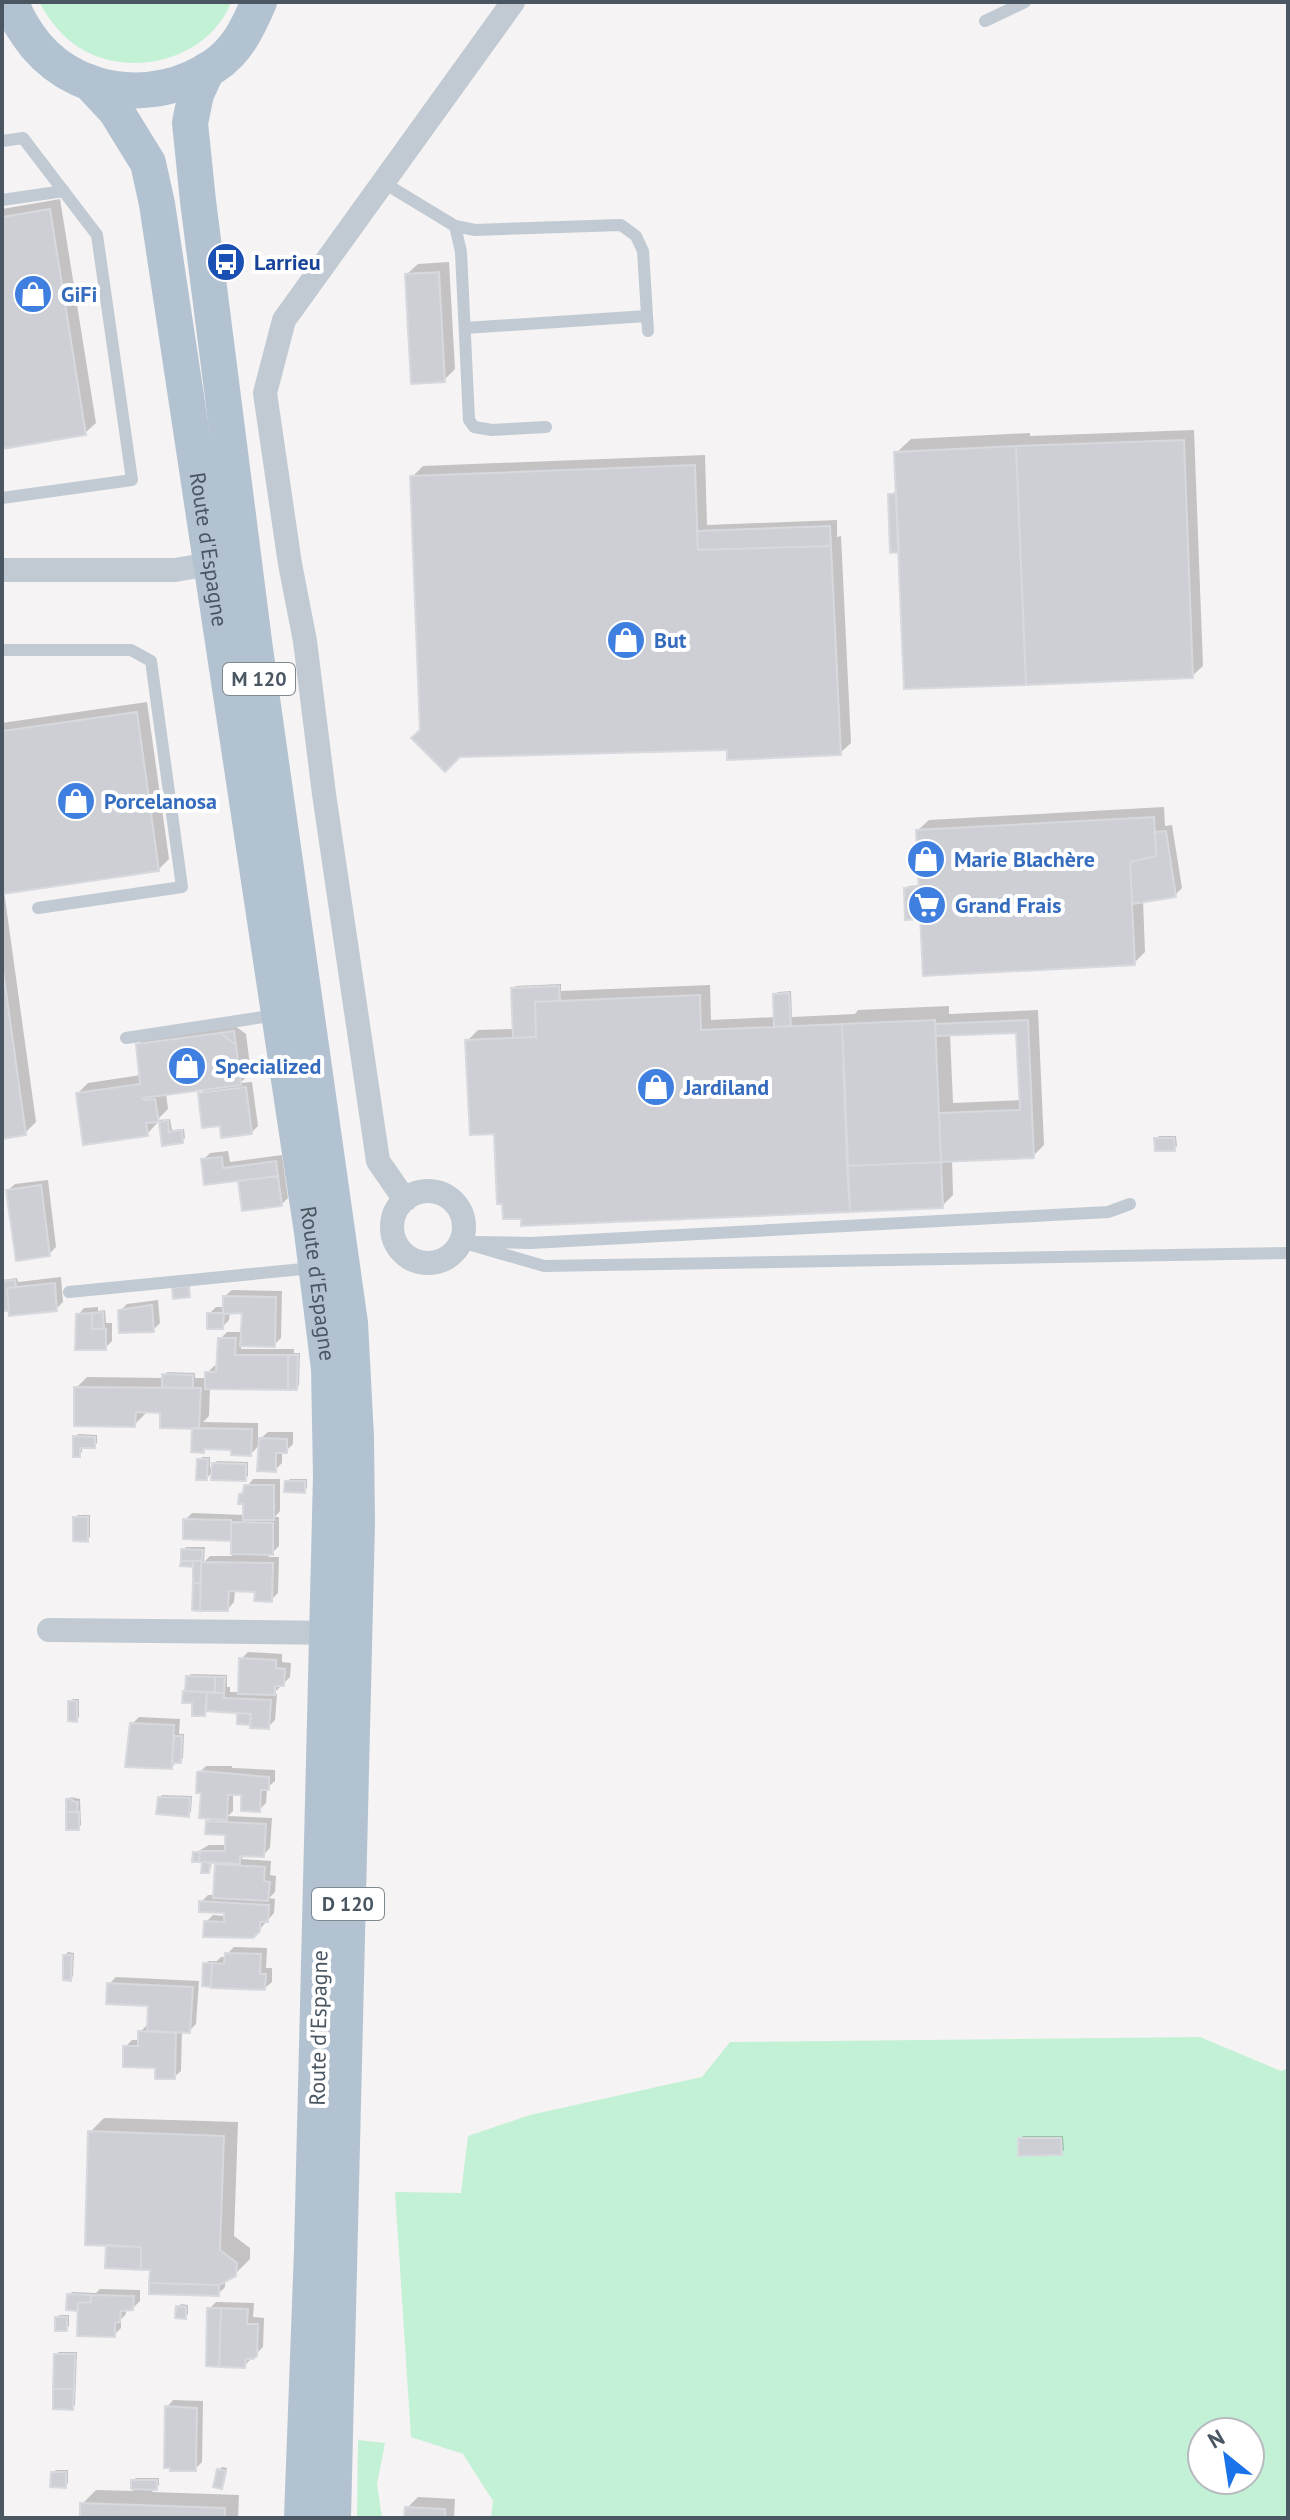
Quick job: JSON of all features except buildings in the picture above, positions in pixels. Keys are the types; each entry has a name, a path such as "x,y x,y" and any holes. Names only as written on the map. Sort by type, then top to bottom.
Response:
{"main road":[{"path":"9,7 38,49 68,73 118,91 148,91 173,85 216,65 243,39 259,2"},
{"name":"Route d'Espagne","path":"207,70 196,94 190,123 255,649 327,1283"},
{"name":"Route d'Espagne","path":"89,82 116,111 148,163 157,204 279,1015 327,1283 350,1323 356,1437 341,1633 302,2518"},
{"name":"Route d'Espagne","path":"333,2518 341,1633"}],"street":[{"path":"405,1200 378,1161 305,641 290,564 265,393 284,320 513,2"},
{"path":"2,570 175,570 210,564"},
{"path":"431,1191 455,1203 462,1215 464,1229 461,1242 451,1255 437,1262 421,1262 406,1256 396,1244 392,1228 395,1213 405,1200 417,1193 431,1191"},
{"path":"49,1630 341,1633"}],"lane":[{"path":"985,21 1025,2"},
{"path":"2,141 23,138 97,235 132,480 2,498"},
{"path":"384,183 455,226 475,230 621,225 636,236 643,251 648,331"},
{"path":"2,200 64,191"},
{"path":"455,226 461,252 469,420 474,427 492,430 546,427"},
{"path":"465,328 647,316"},
{"path":"2,650 131,650 151,661 182,887 38,908"},
{"path":"126,1038 279,1015"},
{"path":"461,1242 531,1243 1092,1213 1108,1212 1130,1204"},
{"path":"461,1242 544,1266 1288,1253"},
{"path":"69,1292 327,1283"}],"green space":[{"path":"39,2 231,2 221,21 189,49 169,58 126,63 105,59 77,47 58,30"},
{"path":"1200,2037 1281,2071 1288,2068 1288,2518 491,2518 493,2501 463,2454 411,2437 395,2192 461,2193 468,2136 530,2115 702,2077 730,2042"},
{"path":"358,2440 385,2443 377,2484 382,2518 357,2518"}],"place":[{"name":"Larrieu","path":"226,262"},
{"name":"GiFi","path":"33,294"},
{"name":"But","path":"626,640"},
{"name":"Porcelanosa","path":"76,801"},
{"name":"Marie Blachère","path":"926,859"},
{"name":"Grand Frais","path":"927,905"},
{"name":"Specialized","path":"187,1066"},
{"name":"Jardiland","path":"656,1087"}]}
